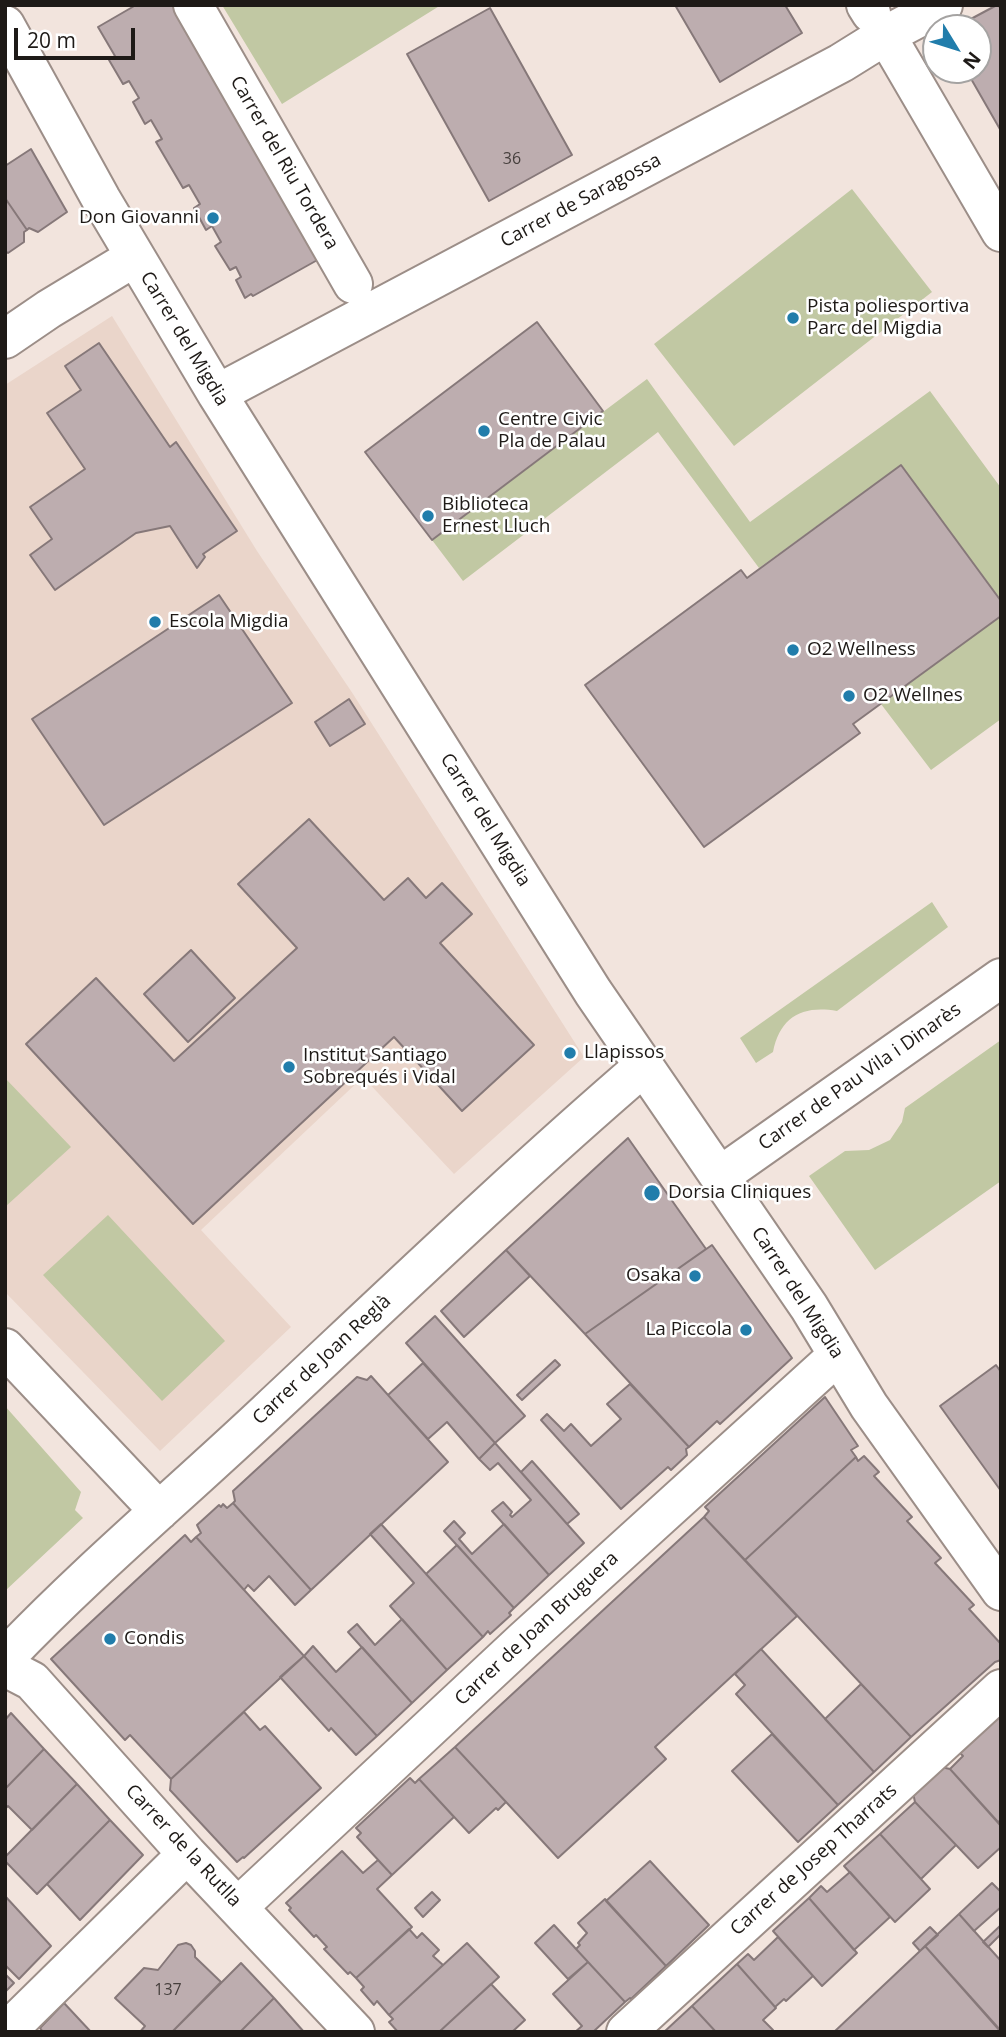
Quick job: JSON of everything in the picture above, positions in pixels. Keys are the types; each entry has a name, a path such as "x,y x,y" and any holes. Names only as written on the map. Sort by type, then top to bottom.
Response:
{"street":[{"name":"Carrer del Riu Tordera","path":"193,5 353,284"},
{"name":"Carrer de Saragossa","path":"217,394 842,63 874,18 943,5"},
{"path":"874,18 1001,232"},
{"name":"Carrer del Migdia","path":"5,25 135,257 217,394 586,981 809,1307 869,1406 1001,1591"},
{"path":"5,339 135,257"},
{"name":"Carrer de Pau Vila i Dinarès","path":"720,1175 1001,978"},
{"name":"Carrer de Joan Reglà","path":"5,1658 46,1614 496,1196 644,1066"},
{"path":"5,1348 159,1511"},
{"name":"Carrer de Joan Bruguera","path":"239,1907 524,1640 838,1355"},
{"name":"Carrer de la Rutlla","path":"5,1667 32,1681 187,1854 355,2032"},
{"name":"Carrer de Josep Tharrats","path":"626,2032 1001,1689"},
{"path":"6,2032 187,1854"}],"shaded area":[{"name":"Institut Santiago Sobrequés i Vidal","path":"112,316 257,551 353,694 584,1057 454,1174 363,1077 201,1230 291,1327 160,1451 5,1292 5,385"}],"green space":[{"path":"222,5 441,5 282,104"},
{"name":"Pista poliesportiva Parc del Migdia","path":"852,189 932,292 734,446 654,344"},
{"path":"647,379 750,522 930,391 1001,488 1001,601 901,465 759,568 658,432 463,581 432,540"},
{"path":"1001,616 1001,719 931,770 881,704"},
{"path":"932,902 948,927 837,1011 813,1010 794,1016 781,1030 773,1052 756,1063 740,1038"},
{"path":"1001,1040 1001,1181 875,1270 809,1176 845,1151 869,1150 890,1140 902,1122 905,1108"},
{"path":"5,1078 71,1147 5,1207"},
{"path":"108,1215 225,1341 162,1401 43,1275"},
{"path":"5,1406 81,1492 75,1510 83,1518 5,1591"}],"building":[{"path":"136,5 176,5 321,258 253,296 251,294 245,298 236,280 241,277 236,267 230,270 215,246 221,242 212,226 206,230 194,208 200,204 189,185 183,188 156,142 162,139 151,120 145,124 133,102 139,98 129,81 123,84 109,60 115,56 98,27"},
{"path":"675,5 785,5 802,33 720,82"},
{"path":"997,5 1001,8 1001,131 974,84 992,84 992,14 980,14"},
{"path":"490,8 572,155 489,201 407,54"},
{"path":"31,149 67,212 38,232 29,228 27,230 5,198 5,166"},
{"path":"5,198 27,230 24,232 24,242 8,253 5,251"},
{"name":"Centre Civic Pla de Palau","path":"537,322 603,411 432,540 365,452"},
{"path":"99,343 170,447 176,442 237,531 203,554 205,557 197,568 170,526 136,533 55,590 30,555 52,539 30,507 85,469 47,413 81,390 65,366"},
{"name":"O2 Wellness","path":"901,465 1001,601 1001,616 853,724 860,733 704,847 585,685 741,570 747,578"},
{"path":"219,595 292,703 104,825 32,719"},
{"path":"349,699 365,724 330,746 315,722"},
{"path":"309,819 384,900 408,878 426,898 442,883 472,914 440,943 534,1045 462,1111 394,1037 193,1224 26,1044 96,978 174,1061 297,948 238,884"},
{"path":"191,950 235,998 188,1042 144,994"},
{"path":"628,1138 706,1249 585,1334 506,1250"},
{"path":"712,1245 792,1358 720,1424 717,1421 689,1447 585,1334"},
{"path":"506,1250 530,1276 464,1337 441,1311"},
{"path":"435,1316 525,1416 495,1443 406,1343"},
{"path":"555,1360 560,1365 522,1400 517,1395"},
{"path":"423,1363 495,1443 479,1459 447,1422 428,1439 388,1395"},
{"path":"996,1365 1001,1372 1001,1491 940,1406"},
{"path":"371,1376 448,1462 311,1590 233,1503 233,1491 357,1377 367,1380"},
{"path":"630,1384 689,1447 686,1449 687,1455 671,1470 668,1467 621,1509 541,1420 547,1414 564,1431 571,1424 591,1446 621,1419 607,1404"},
{"path":"825,1397 858,1446 851,1450 856,1457 745,1560 704,1517 709,1511 705,1507"},
{"path":"495,1443 584,1543 549,1575 492,1511 503,1502 512,1512 512,1517 531,1500 498,1463 490,1470 479,1459"},
{"path":"864,1456 879,1472 874,1476 912,1517 907,1521 941,1558 935,1563 974,1605 969,1609 1001,1644 1001,1660 995,1662 911,1737 745,1560 856,1457 858,1461"},
{"path":"532,1461 579,1514 567,1524 521,1472"},
{"path":"233,1503 311,1590 295,1605 269,1576 254,1591 248,1585 244,1590 196,1537 201,1533 197,1525 219,1505 221,1507 223,1504 227,1508"},
{"path":"704,1517 797,1616 655,1747 666,1759 558,1858 455,1747"},
{"path":"454,1521 465,1533 459,1539 472,1554 504,1524 549,1575 514,1608 444,1531"},
{"path":"381,1524 483,1637 447,1670 390,1606 414,1583 370,1534"},
{"path":"185,1535 191,1542 196,1537 304,1656 171,1779 130,1735 125,1740 51,1659"},
{"path":"457,1545 514,1608 509,1613 511,1615 483,1637 426,1574"},
{"path":"402,1619 447,1670 412,1703 348,1632 357,1624 375,1645"},
{"path":"313,1646 336,1672 362,1647 412,1703 377,1736 304,1656"},
{"path":"761,1649 874,1772 838,1805 736,1694 745,1685 735,1674"},
{"path":"304,1656 377,1736 356,1755 331,1728 329,1731 280,1677"},
{"path":"861,1684 911,1737 874,1772 825,1719"},
{"path":"244,1712 260,1730 265,1726 321,1788 237,1862 170,1790 171,1779"},
{"path":"11,1713 44,1749 5,1789 5,1720"},
{"path":"998,1717 1001,1721 1001,1820 998,1822 950,1769 963,1756 960,1753"},
{"path":"772,1734 838,1805 798,1842 732,1771"},
{"path":"455,1747 506,1802 469,1833 419,1779"},
{"path":"44,1749 77,1784 32,1830 8,1806 5,1809 5,1789"},
{"path":"941,1767 950,1769 1001,1826 1001,1847 978,1868 915,1802 913,1793"},
{"path":"410,1778 415,1783 419,1779 454,1817 392,1875 357,1837 361,1833 356,1828"},
{"path":"77,1784 110,1820 37,1894 5,1861 5,1857"},
{"path":"915,1802 956,1845 921,1879 880,1834"},
{"path":"110,1820 143,1855 80,1920 47,1884"},
{"path":"880,1834 930,1889 895,1922 844,1866"},
{"path":"342,1851 363,1873 378,1860 392,1875 377,1889 412,1927 356,1978 350,1972 348,1974 324,1949 327,1947 316,1935 314,1937 289,1910 291,1908 286,1903"},
{"path":"650,1861 709,1925 666,1966 606,1901"},
{"path":"850,1872 890,1917 854,1950 809,1898 821,1886 827,1892"},
{"path":"992,1883 1001,1892 1001,1907 974,1931 959,1914"},
{"path":"432,1892 440,1900 423,1917 415,1908"},
{"path":"5,1896 51,1946 19,1979 5,1965"},
{"path":"809,1898 857,1953 822,1986 773,1931"},
{"path":"605,1899 666,1966 625,2002 576,1949 587,1933 578,1923"},
{"path":"959,1914 1001,1961 1001,2031 925,1946"},
{"path":"554,1925 588,1962 568,1979 535,1943"},
{"path":"1001,1925 1001,1934 988,1947 983,1942"},
{"path":"930,1927 938,1935 920,1951 913,1943"},
{"path":"409,1929 417,1938 422,1933 439,1950 433,1956 443,1965 389,2015 377,2001 374,2005 361,1990 364,1987 356,1978"},
{"path":"778,1937 813,1976 786,2001 784,1999 775,2007 737,1964 748,1954 754,1960"},
{"path":"186,1943 195,1951 195,1957 221,1982 172,2032 140,2032 145,2026 115,1998 144,1968 158,1970 178,1945"},
{"path":"467,1943 499,1977 439,2032 398,2032 389,2022 393,2019 389,2015"},
{"path":"925,1946 1001,2032 834,2032 920,1951"},
{"path":"588,1962 625,2002 593,2032 575,2032 582,2026 553,1994"},
{"path":"241,1963 274,1998 240,2032 172,2032"},
{"path":"737,1964 776,2008 763,2020 773,2030 770,2032 716,2032 692,2006"},
{"path":"5,1974 14,1983 5,1992"},
{"path":"491,1984 525,2020 512,2032 439,2032"},
{"path":"274,1998 304,2032 240,2032"},
{"path":"64,2003 91,2032 43,2032 40,2028"},
{"path":"692,2006 716,2032 664,2032"}],"place":[{"name":"Don Giovanni","path":"213,218"},
{"name":"Pista poliesportiva Parc del Migdia","path":"793,318"},
{"name":"Centre Civic Pla de Palau","path":"484,431"},
{"name":"Biblioteca Ernest Lluch","path":"428,516"},
{"name":"Escola Migdia","path":"155,622"},
{"name":"O2 Wellness","path":"793,650"},
{"name":"O2 Wellnes","path":"849,696"},
{"name":"Llapissos","path":"570,1053"},
{"name":"Institut Santiago Sobrequés i Vidal","path":"289,1067"},
{"name":"Dorsia Cliniques","path":"652,1193"},
{"name":"Osaka","path":"695,1276"},
{"name":"La Piccola","path":"746,1330"},
{"name":"Condis","path":"110,1639"}]}
